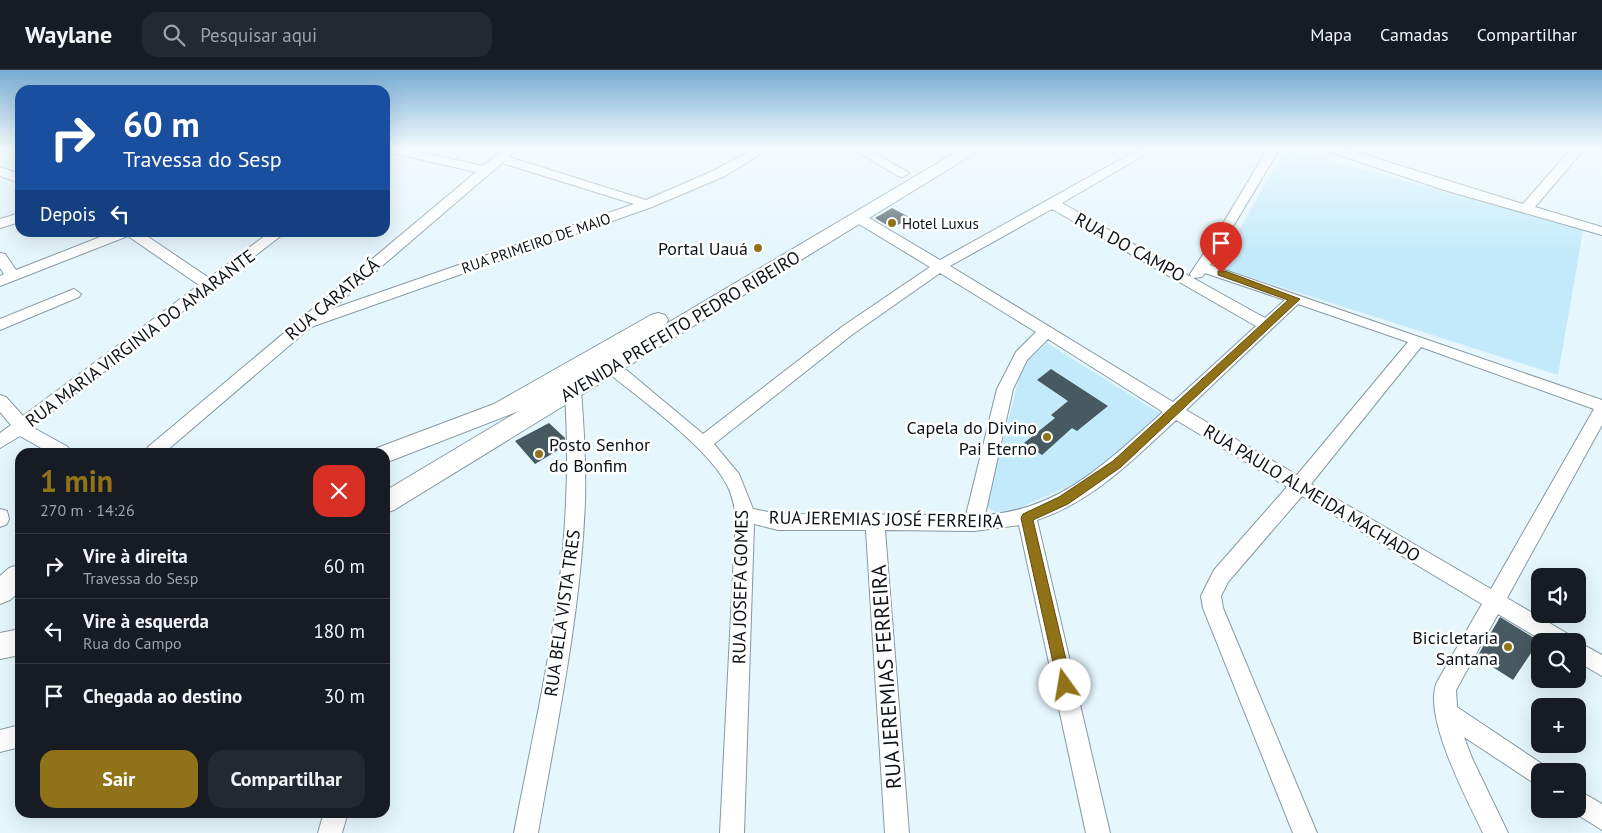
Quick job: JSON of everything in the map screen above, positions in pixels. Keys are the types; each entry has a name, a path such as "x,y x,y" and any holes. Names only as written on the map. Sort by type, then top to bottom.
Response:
{"main road":[{"name":"AVENIDA PREFEITO PEDRO RIBEIRO","path":"390,500 443,469 566,385 901,184"},
{"name":"AVENIDA PREFEITO PEDRO RIBEIRO","path":"390,452 612,367 851,214"},
{"path":"423,441 424,455 428,461 443,469"},
{"path":"0,646 15,643"}],"street":[{"name":"RUA CARATACÁ","path":"159,448 470,184"},
{"path":"582,184 648,204"},
{"name":"RUA PRIMEIRO DE MAIO","path":"302,325 648,204 695,184"},
{"path":"702,444 848,330 940,266 1087,184"},
{"name":"RUA DO CAMPO","path":"1052,203 1190,282 1203,266 1253,184"},
{"path":"1446,184 1602,231"},
{"path":"1526,208 1548,184"},
{"name":"RUA PAULO ALMEIDA MACHADO","path":"851,214 940,266 1299,486 1548,633"},
{"path":"0,224 15,219"},
{"path":"0,257 7,278 116,237"},
{"path":"137,237 210,285"},
{"name":"RUA MARIA VIRGINIA DO AMARANTE","path":"0,442 22,428 272,237"},
{"name":"RUA DO CAMPO","path":"1203,266 1602,406"},
{"path":"1190,282 1266,326"},
{"path":"0,325 74,294"},
{"name":"RUA JEREMIAS JOSÉ FERREIRA","path":"745,515 778,522 974,523 1006,522 1027,518 1052,508 1117,464 1176,412 1295,299"},
{"path":"974,523 1005,389 1012,370 1026,349 1047,331"},
{"path":"1305,833 1213,608 1211,596 1221,576 1299,486 1418,340"},
{"name":"RUA JOSEFA GOMES","path":"612,367 702,444 732,478 741,495 745,515 732,833"},
{"name":"RUA BELA VISTA TRES","path":"526,833 560,636 575,524 577,465 566,385"},
{"path":"0,401 22,428 40,442 53,448"},
{"path":"1496,833 1458,752 1445,711 1445,689 1602,410"},
{"path":"1027,518 1098,833"},
{"name":"RUA JEREMIAS FERREIRA","path":"875,522 897,833"},
{"path":"1586,656 1602,666"},
{"path":"1445,711 1531,770"},
{"path":"0,741 15,737"},
{"path":"1586,807 1602,818"},
{"path":"330,833 334,818"}],"shaded area":[{"path":"1266,184 1415,184 1583,230 1558,375 1218,267"},
{"path":"1047,343 1161,414 1112,459 1078,482 1003,515 986,507 1022,366"}],"building":[{"name":"Hotel Luxus","path":"892,208 911,218 892,228 875,218"},
{"path":"1051,369 1108,406 1077,431 1072,428 1042,455 1024,443 1055,418 1051,415 1068,401 1037,380"},
{"name":"Posto Senhor do Bonfim","path":"549,423 565,438 565,446 535,464 515,441"},
{"name":"Bicicletaria Santana","path":"1500,617 1531,636 1531,653 1513,680 1477,657"}],"place":[{"name":"Hotel Luxus","path":"892,223"},
{"name":"Portal Uauá","path":"758,248"},
{"name":"Capela do Divino Pai Eterno","path":"1047,437"},
{"name":"Posto Senhor do Bonfim","path":"539,454"},
{"name":"Bicicletaria Santana","path":"1508,647"}],"route":[{"path":"1065,685 1027,518 1052,508 1117,464 1176,412 1295,299 1221,273"}]}
